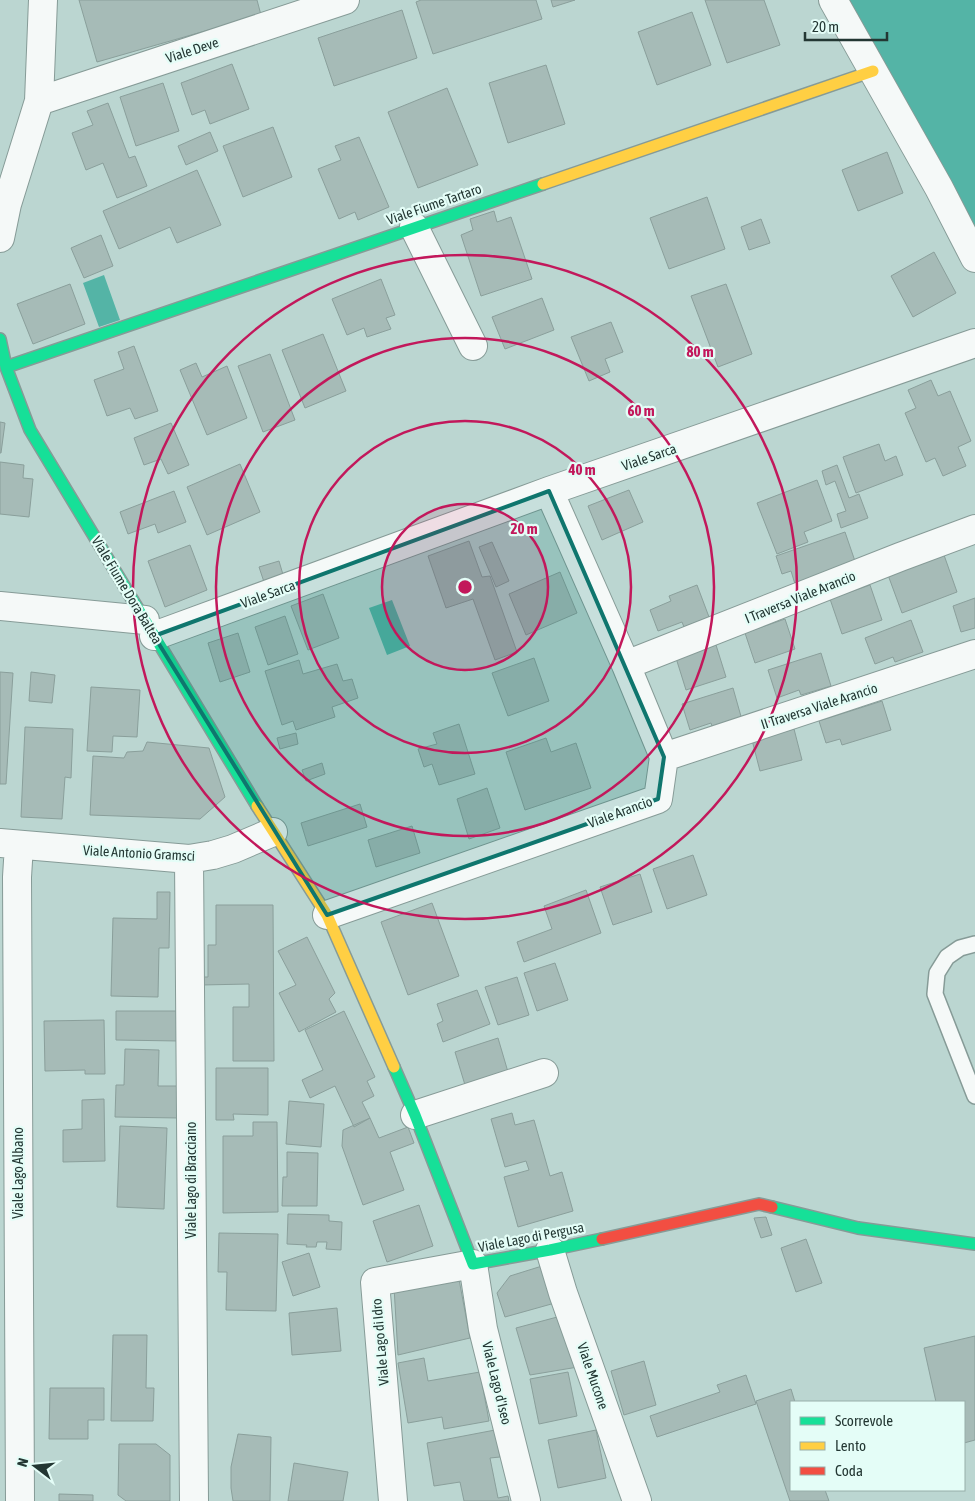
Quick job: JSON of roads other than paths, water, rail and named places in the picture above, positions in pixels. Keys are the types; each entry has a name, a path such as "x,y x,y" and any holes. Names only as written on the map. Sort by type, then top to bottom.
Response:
{"street":[{"path":"0,238 7,204 39,101 43,0"},
{"name":"Viale Deve","path":"39,101 345,0"},
{"path":"833,0 939,188 975,258"},
{"name":"Viale Fiume Tartaro","path":"6,367 873,71"},
{"path":"414,227 473,346"},
{"name":"Viale Fiume Dora Baltea","path":"0,339 6,367 9,396 273,832"},
{"name":"Viale Sarca","path":"150,628 549,492 975,343"},
{"path":"549,492 626,665 664,757"},
{"name":"I Traversa Viale Arancio","path":"626,665 975,529"},
{"path":"0,606 150,628"},
{"name":"II Traversa Viale Arancio","path":"664,757 975,654"},
{"name":"Viale Arancio","path":"327,915 658,799 664,757"},
{"name":"Viale Antonio Gramsci","path":"10,844 189,859 233,849 273,832"},
{"name":"Viale Lago di Pergusa","path":"273,832 327,915 415,1115 472,1264 550,1250 759,1204 858,1228 975,1244"},
{"name":"Viale Lago Albano","path":"10,844 17,877 20,1501"},
{"name":"Viale Lago di Bracciano","path":"189,859 194,1501"},
{"path":"415,1115 544,1074"},
{"name":"Viale Mucone","path":"550,1250 637,1501"},
{"name":"Viale Lago di Idro","path":"393,1501 375,1282 472,1264"},
{"name":"Viale Lago d'Iseo","path":"472,1264 483,1329 526,1501"}],"lane":[{"path":"975,944 960,948 947,957 937,973 935,994 975,1096"}]}
